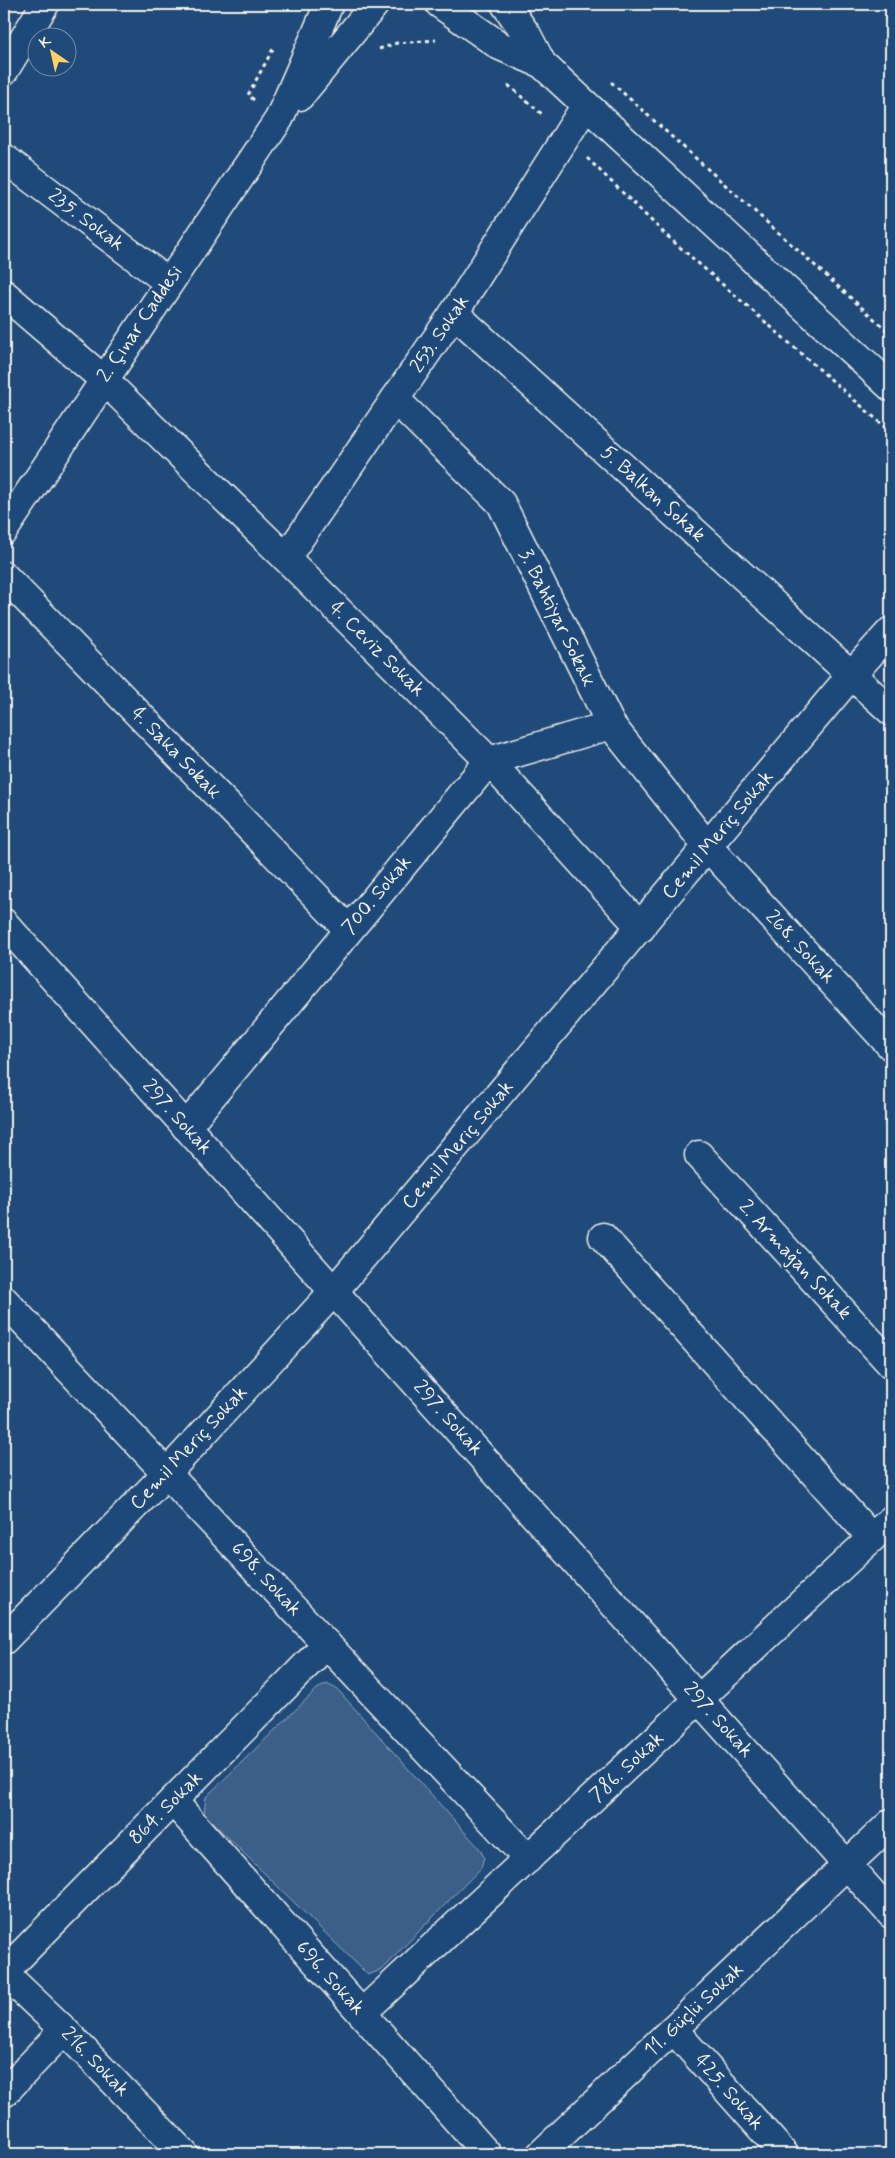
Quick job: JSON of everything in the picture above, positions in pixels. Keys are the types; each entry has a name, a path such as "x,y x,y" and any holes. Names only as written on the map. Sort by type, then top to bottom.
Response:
{"street":[{"path":"4,71 45,4"},
{"path":"279,119 329,4"},
{"path":"279,119 375,4"},
{"path":"440,4 500,46 542,64"},
{"path":"506,4 527,35 542,64 891,387"},
{"name":"253. Sokak","path":"286,558 454,313 586,105"},
{"name":"2. Çınar Caddesi","path":"4,530 103,379 279,119"},
{"name":"235. Sokak","path":"4,158 168,282"},
{"path":"4,294 103,379"},
{"name":"5. Balkan Sokak","path":"454,313 891,711"},
{"name":"4. Ceviz Sokak","path":"103,379 286,558 489,762 640,928"},
{"name":"3. Bahtiyar Sokak","path":"395,399 501,503 611,725 708,847"},
{"name":"4. Saka Sokak","path":"4,576 348,929"},
{"name":"Cemil Meriç Sokak","path":"4,1640 166,1474 334,1291 852,674 891,631"},
{"path":"489,762 611,725"},
{"name":"700. Sokak","path":"186,1127 348,929 489,762"},
{"name":"268. Sokak","path":"708,847 891,1046"},
{"name":"297. Sokak","path":"4,923 891,1914"},
{"name":"2. Armağan Sokak","path":"699,1155 891,1364"},
{"path":"603,1237 882,1529"},
{"name":"698. Sokak","path":"6,1308 166,1474 528,1859"},
{"name":"786. Sokak","path":"362,2013 882,1529"},
{"name":"864. Sokak","path":"4,1972 327,1644"},
{"name":"696. Sokak","path":"173,1801 488,2154"},
{"name":"11. Güçlü Sokak","path":"541,2154 891,1823"},
{"name":"216. Sokak","path":"4,1972 64,2030 184,2154"},
{"name":"425. Sokak","path":"673,2029 784,2154"},
{"path":"4,2093 64,2030"}],"path":[{"path":"608,79 891,334"}],"shaded area":[{"path":"327,1684 338,1690 479,1848 484,1857 481,1868 381,1970 368,1975 204,1814 206,1797 317,1689"}]}
